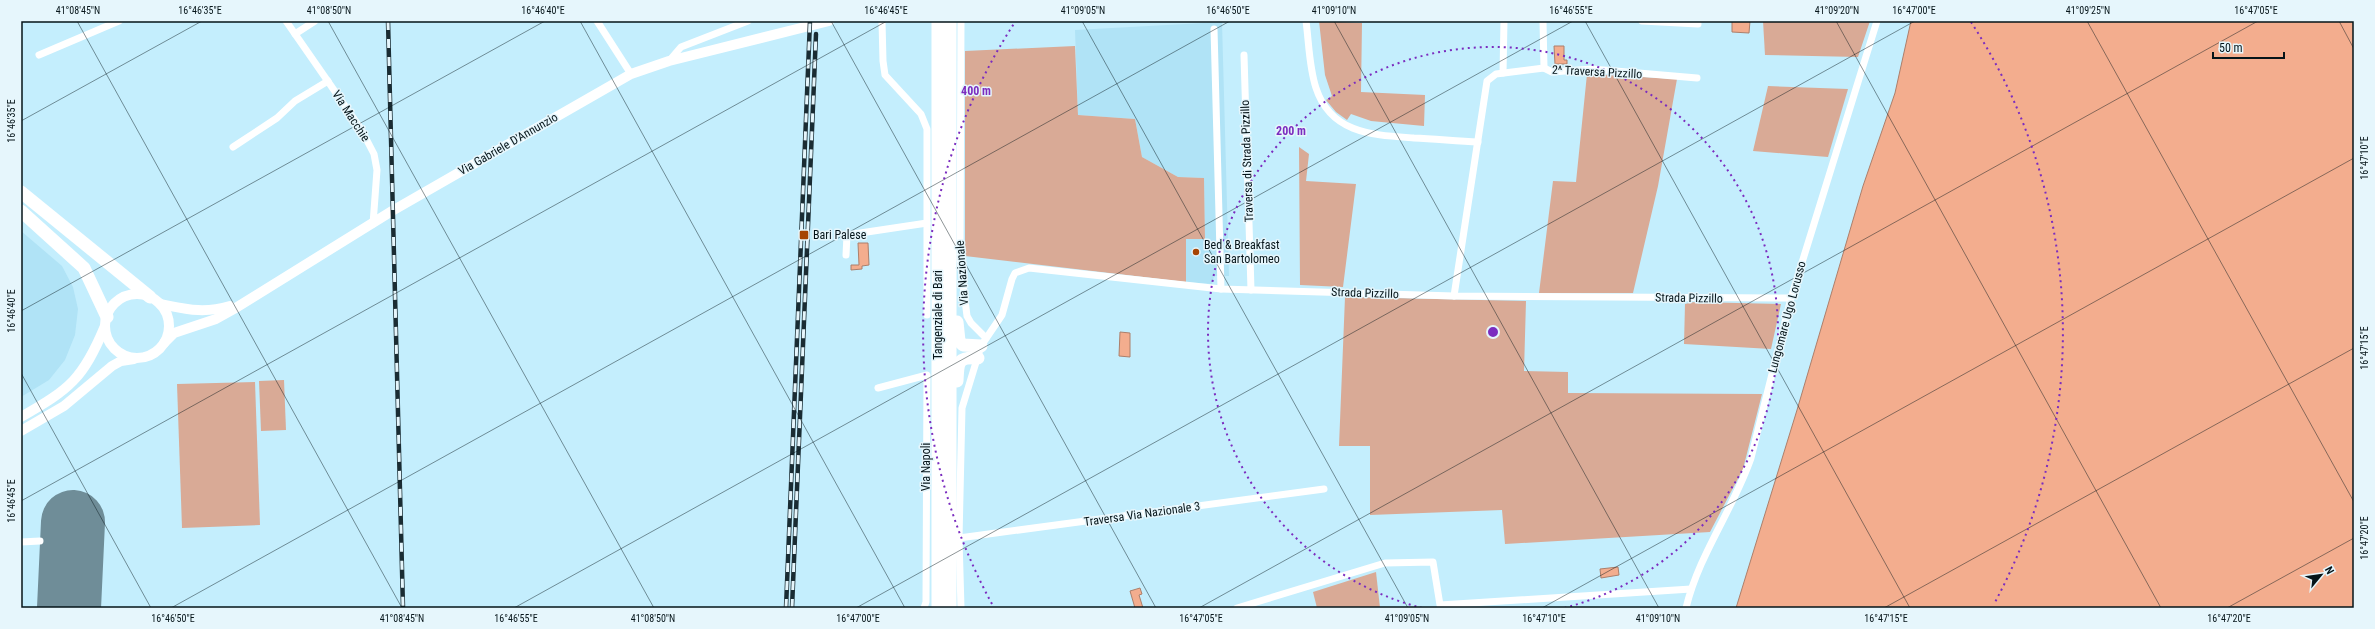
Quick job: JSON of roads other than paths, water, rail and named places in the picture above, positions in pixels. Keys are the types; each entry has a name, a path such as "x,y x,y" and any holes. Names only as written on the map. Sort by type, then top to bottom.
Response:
{"highway":[{"name":"Tangenziale di Bari","path":"938,21 938,608"},
{"name":"Tangenziale di Bari","path":"950,21 950,608"},
{"path":"21,192 72,235 155,300"},
{"path":"21,211 84,268 106,321"},
{"path":"950,254 957,289 959,341 964,345 982,347"},
{"path":"949,401 957,385 958,365 965,358 982,347"}],"street":[{"path":"40,55 118,21"},
{"name":"Via Macchie","path":"286,21 328,81 374,154 377,170 373,224"},
{"path":"295,34 315,21"},
{"path":"598,21 631,74"},
{"path":"669,61 681,47 748,21"},
{"path":"882,21 882,61 885,75 921,114 927,129 927,315"},
{"name":"Via Nazionale","path":"961,21 960,260 967,316 982,347"},
{"path":"1306,21 1316,88 1322,101 1341,122 1352,129 1379,136 1478,142"},
{"path":"1503,74 1504,21"},
{"name":"2^ Traversa Pizzillo","path":"1543,21 1544,68 1552,72 1592,69 1697,78"},
{"path":"1642,21 1698,24"},
{"name":"Lungomare Ugo Lorusso","path":"1686,608 1691,589 1706,550 1742,483 1791,298 1877,21"},
{"name":"Via Gabriele D'Annunzio","path":"245,301 504,146 631,74 669,61 828,22"},
{"path":"1214,29 1221,290"},
{"name":"Traversa di Strada Pizzillo","path":"1244,55 1251,290"},
{"path":"1454,296 1487,81 1496,74 1544,68"},
{"path":"233,147 277,118 294,101 328,81"},
{"path":"846,254 847,235 927,223"},
{"name":"Strada Pizzillo","path":"982,347 1002,315 1015,273 1021,269 1029,268 1221,290 1454,296 1791,298"},
{"path":"21,417 72,384 87,365 112,306 122,298 134,294 194,311 214,311 245,301"},
{"path":"155,300 166,312 169,323 168,334 164,344"},
{"path":"21,431 64,406 112,366 121,362 148,356 157,351 174,333 216,319 245,301"},
{"path":"106,321 107,335 118,352 128,357 138,358"},
{"path":"961,608 960,538 962,415 982,347"},
{"name":"Via Napoli","path":"878,388 927,375 926,602 924,608"},
{"name":"Traversa Via Nazionale 3","path":"960,538 1324,489"},
{"path":"21,542 40,541"},
{"path":"1238,608 1386,563 1433,562 1440,605 1691,589"}],"railway":[{"path":"388,21 403,608"},
{"path":"786,608 810,21"},
{"path":"792,608 816,34"}],"place":[{"name":"Bari Palese","path":"804,235"},
{"name":"Bed & Breakfast San Bartolomeo","path":"1196,252"}]}
